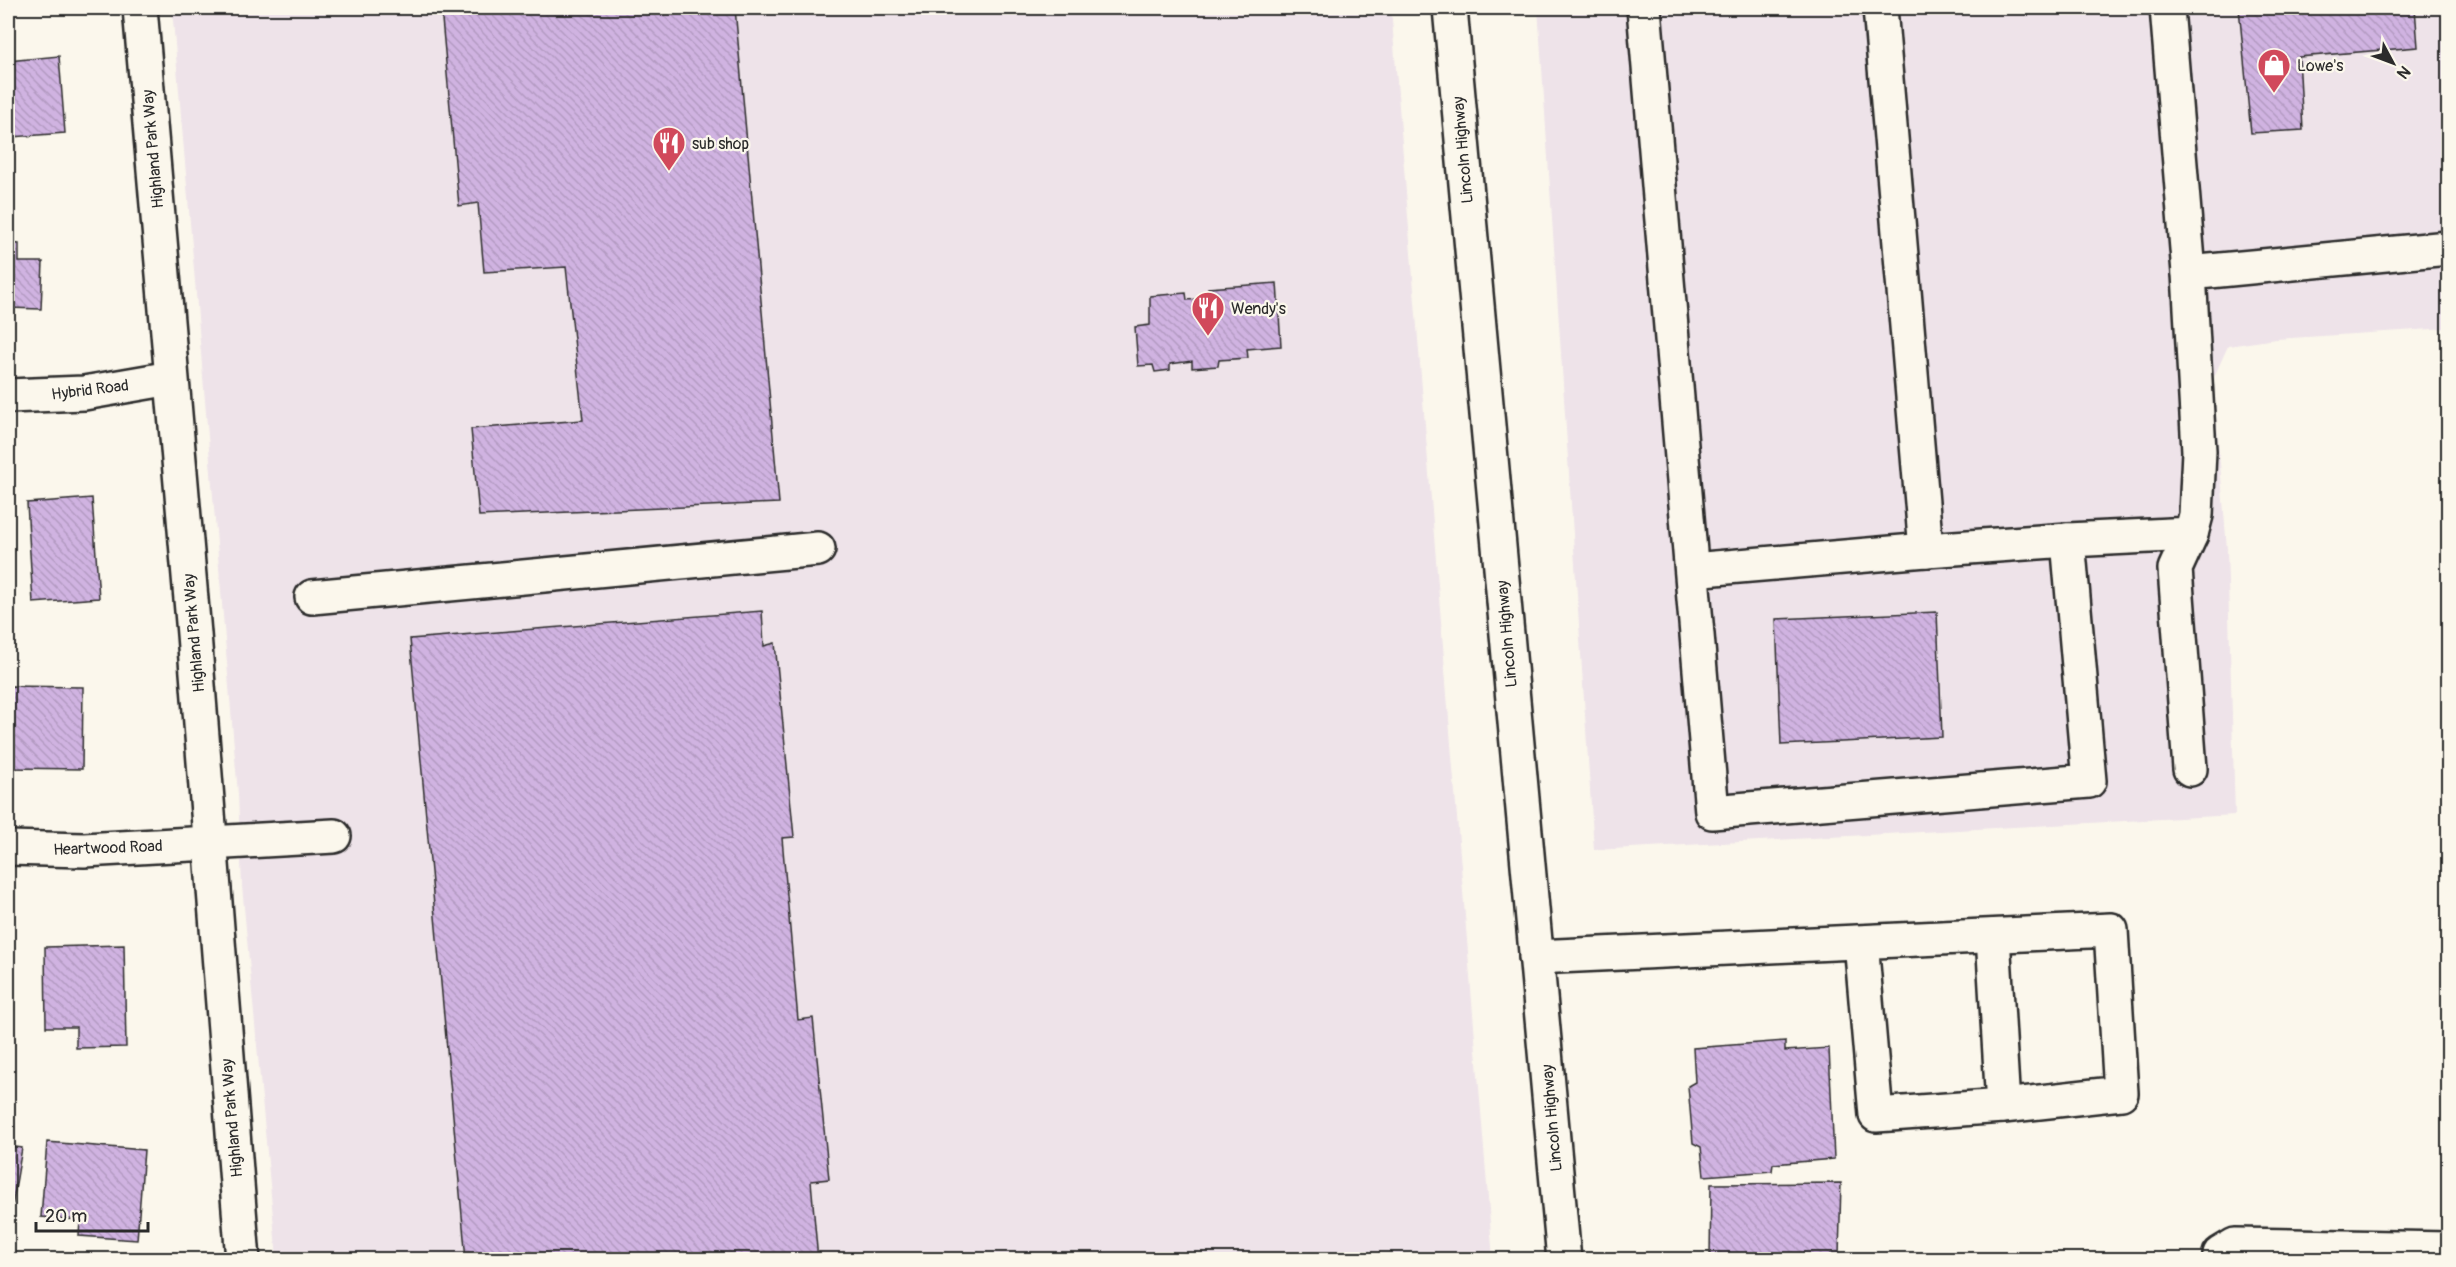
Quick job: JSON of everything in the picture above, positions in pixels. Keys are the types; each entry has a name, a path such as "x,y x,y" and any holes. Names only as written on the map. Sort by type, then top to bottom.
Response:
{"street":[{"name":"Highland Park Way","path":"140,8 243,1260"},
{"name":"Lincoln Highway","path":"1450,8 1564,1260"},
{"path":"1644,8 1712,812 2089,782 2068,540"},
{"path":"1880,8 1926,550"},
{"path":"2167,8 2189,273 2199,451 2196,515 2192,534 2175,569 2190,769"},
{"path":"2189,273 2448,248"},
{"name":"Hybrid Road","path":"8,396 84,393 171,378"},
{"path":"1692,570 1926,550 2192,534"},
{"path":"312,597 818,549"},
{"name":"Heartwood Road","path":"8,848 84,850 334,836"},
{"path":"1536,957 2111,930 2121,1093 2003,1106 1876,1115 1860,942"},
{"path":"1993,936 2003,1106"},
{"path":"2221,1260 2220,1254 2235,1245 2448,1249"}],"shaded area":[{"path":"172,8 1391,8 1493,1259 277,1259 242,886 238,794"},
{"path":"1538,8 2448,8 2448,328 2276,339 2228,346 2213,379 2227,549 2235,815 1594,850"}],"building":[{"path":"441,8 735,8 779,503 479,516 471,429 583,420 566,267 484,272 478,203 459,206"},
{"name":"Lowe's","path":"2239,8 2415,8 2418,47 2299,57 2303,130 2251,133"},
{"path":"59,56 65,133 12,137 8,61"},
{"path":"8,243 19,244 19,262 43,262 41,309 8,308"},
{"name":"Wendy's","path":"1277,283 1281,346 1247,349 1248,358 1219,360 1218,366 1192,368 1192,361 1170,364 1170,370 1155,372 1153,365 1138,366 1135,327 1150,325 1150,296 1186,293 1187,300 1210,298 1208,288"},
{"path":"92,498 99,598 33,603 27,503"},
{"path":"762,611 764,646 775,643 794,837 782,838 798,1020 813,1018 829,1179 811,1181 818,1260 466,1260 410,639"},
{"path":"1937,612 1942,737 1781,745 1776,619"},
{"path":"8,686 83,687 82,769 8,768"},
{"path":"124,945 126,1047 76,1048 76,1027 46,1027 45,947"},
{"path":"1785,1041 1785,1051 1829,1048 1834,1159 1773,1164 1772,1171 1704,1176 1701,1147 1693,1143 1688,1086 1695,1082 1693,1048"},
{"path":"47,1142 144,1150 137,1240 79,1236 80,1220 41,1217"},
{"path":"8,1146 22,1148 9,1225 8,1225"},
{"path":"1841,1183 1839,1255 1831,1254 1831,1260 1710,1259 1711,1184"}],"place":[{"name":"Lowe's","path":"2274,94"},
{"name":"sub shop","path":"669,172"},
{"name":"Wendy's","path":"1208,337"}]}
